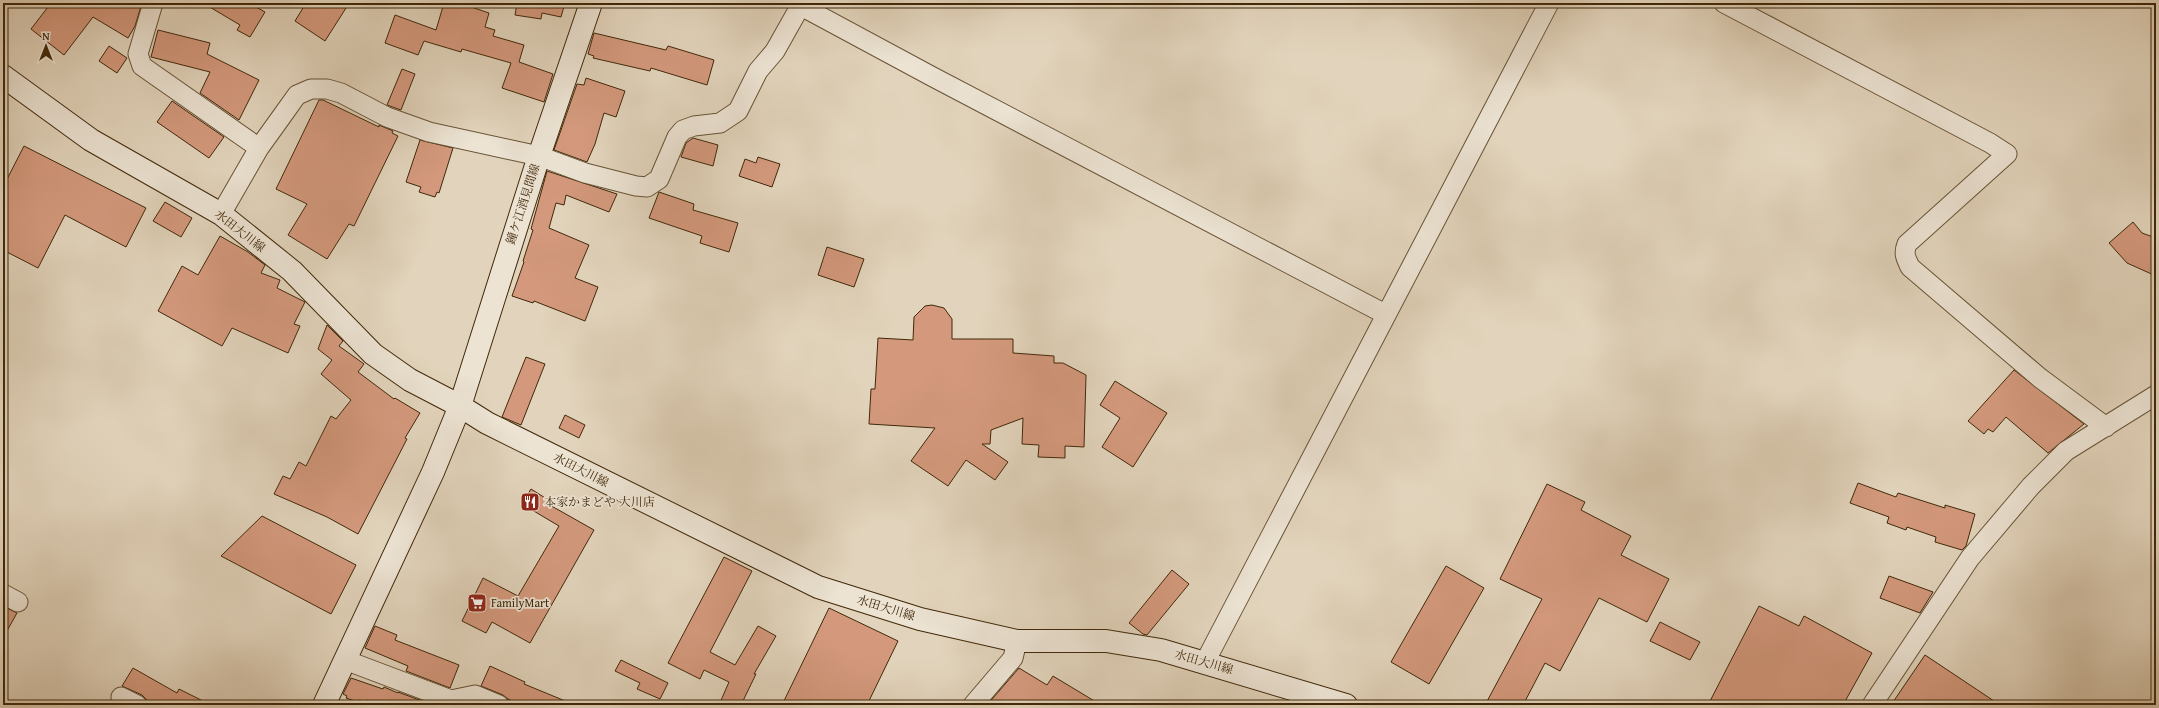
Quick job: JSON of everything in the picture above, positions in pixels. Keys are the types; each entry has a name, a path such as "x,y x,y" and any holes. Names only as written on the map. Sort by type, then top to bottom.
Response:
{"main road":[{"name":"鐘ケ江酒見間線","path":"460,406 497,284 591,3"},
{"name":"水田大川線","path":"3,76 91,140 221,214 292,271 374,354 410,380 460,406 487,423 818,587 920,619 1017,641 1106,641 1161,650 1346,705"},
{"path":"324,705 433,472 460,406"}],"street":[{"path":"153,3 138,54 142,66 259,148"},
{"path":"1205,662 1385,314 1549,3"},
{"path":"1724,3 1990,143 2007,154 1907,244 1904,251 1905,257 1910,267 2040,378 2106,427"},
{"path":"221,214 259,148 297,95 311,89 327,89 340,93 387,117 429,132 539,156 585,174 636,186 648,186 659,179 678,137 683,130 694,126 720,123 738,111 758,72 775,51 801,4 933,77 1385,314"},
{"path":"1872,705 1970,558 2031,486 2066,451 2156,396"},
{"path":"973,705 1013,658 1017,641"},
{"path":"345,660 452,700 476,695 499,705"}],"building":[{"path":"51,3 142,3 135,26 128,38 93,17 64,55 31,29"},
{"path":"203,3 249,3 265,12 250,37 237,30 240,25"},
{"path":"306,3 338,3 346,8 325,41 295,21"},
{"path":"444,3 476,3 474,8 489,13 485,27 495,30 493,36 524,45 519,62 553,74 544,102 502,88 511,63 462,49 461,52 424,41 418,55 385,43 395,15 436,30"},
{"path":"517,3 565,3 561,17 542,13 541,19 515,15"},
{"path":"158,30 210,43 207,54 259,80 239,120 200,93 210,72 151,57"},
{"path":"594,33 666,50 668,46 714,60 707,85 651,68 650,71 593,58 594,56 588,54"},
{"path":"109,46 127,58 117,73 99,61"},
{"path":"402,69 415,74 401,110 387,105"},
{"path":"586,78 625,91 616,117 604,113 595,144 587,162 554,150 577,84 584,85"},
{"path":"319,100 323,100 379,127 379,125 393,131 392,133 398,136 354,226 349,224 327,259 288,235 307,204 276,189"},
{"path":"172,101 224,137 209,158 157,122"},
{"path":"693,138 718,145 713,166 681,157 686,143"},
{"path":"420,140 453,148 439,193 437,192 435,197 419,192 421,187 406,182"},
{"path":"24,146 146,208 126,247 65,215 38,268 3,250 3,187"},
{"path":"758,157 780,164 772,187 739,176 745,159 756,163"},
{"path":"547,171 617,194 609,212 566,195 564,205 556,203 549,228 589,245 575,278 598,287 585,321 534,301 533,303 512,296 533,230 531,229"},
{"path":"659,192 694,204 693,210 738,223 729,252 700,243 702,236 649,218"},
{"path":"165,202 192,218 181,237 153,221"},
{"path":"2133,222 2142,233 2156,238 2156,276 2127,263 2109,243"},
{"path":"220,236 248,252 265,265 261,273 280,280 277,288 305,302 294,324 300,326 288,353 232,328 222,346 158,311 182,266 198,275"},
{"path":"827,247 864,259 854,287 818,275"},
{"path":"932,305 944,308 952,319 952,339 1013,339 1013,353 1054,356 1054,363 1063,363 1086,375 1084,447 1065,446 1065,458 1038,457 1039,445 1022,444 1023,418 991,430 990,444 982,444 1008,462 995,480 966,460 948,486 911,461 935,428 869,424 871,389 875,389 878,338 913,340 914,317 925,306"},
{"path":"327,325 343,341 339,346 364,364 358,372 394,399 395,398 420,413 405,438 407,439 358,534 327,517 274,494 283,476 290,479 299,462 306,466 331,416 336,419 351,400 321,374 332,360 318,349"},
{"path":"526,357 545,364 521,425 502,417"},
{"path":"2014,370 2084,424 2048,453 2006,417 1993,432 1988,429 1984,434 1968,421"},
{"path":"1115,381 1167,413 1133,467 1102,447 1120,418 1100,405"},
{"path":"565,415 585,425 579,438 559,428"},
{"path":"1858,483 1896,497 1898,493 1945,508 1945,505 1975,514 1966,546 1962,550 1935,542 1936,537 1907,527 1906,530 1887,523 1889,517 1850,503"},
{"path":"1547,484 1585,502 1581,510 1631,536 1621,555 1669,579 1647,622 1599,598 1560,671 1545,663 1523,705 1485,705 1542,599 1500,579"},
{"path":"531,489 550,501 548,504 594,530 530,643 492,622 486,633 462,621 483,578 518,596 559,526 522,504"},
{"path":"262,516 356,565 331,614 221,556"},
{"path":"724,557 752,571 710,652 735,665 758,626 776,636 754,674 756,674 741,705 719,705 729,682 704,670 700,679 668,663"},
{"path":"1446,566 1484,588 1429,684 1391,662"},
{"path":"1172,570 1189,584 1147,635 1143,634 1129,623"},
{"path":"1889,576 1933,592 1920,613 1880,598"},
{"path":"3,606 17,613 3,638"},
{"path":"1759,606 1799,626 1804,616 1872,653 1843,705 1708,705"},
{"path":"829,608 898,641 867,705 782,705"},
{"path":"1660,622 1700,642 1690,660 1650,641"},
{"path":"375,626 397,635 395,640 459,665 450,688 406,671 408,666 365,648"},
{"path":"1925,655 2000,705 1891,705"},
{"path":"621,660 668,683 660,699 637,689 640,683 615,671"},
{"path":"490,666 525,682 524,684 575,705 521,705 503,695 481,686"},
{"path":"133,668 177,693 179,689 211,705 148,705 146,699 142,695 122,686"},
{"path":"1019,668 1047,685 1053,676 1101,705 987,705"},
{"path":"351,678 383,689 384,687 433,705 381,705 367,700 366,703 359,700 358,702 346,698 347,696 343,694"}],"place":[{"name":"本家かまどや 大川店","path":"530,502"},
{"name":"FamilyMart","path":"477,603"}]}
